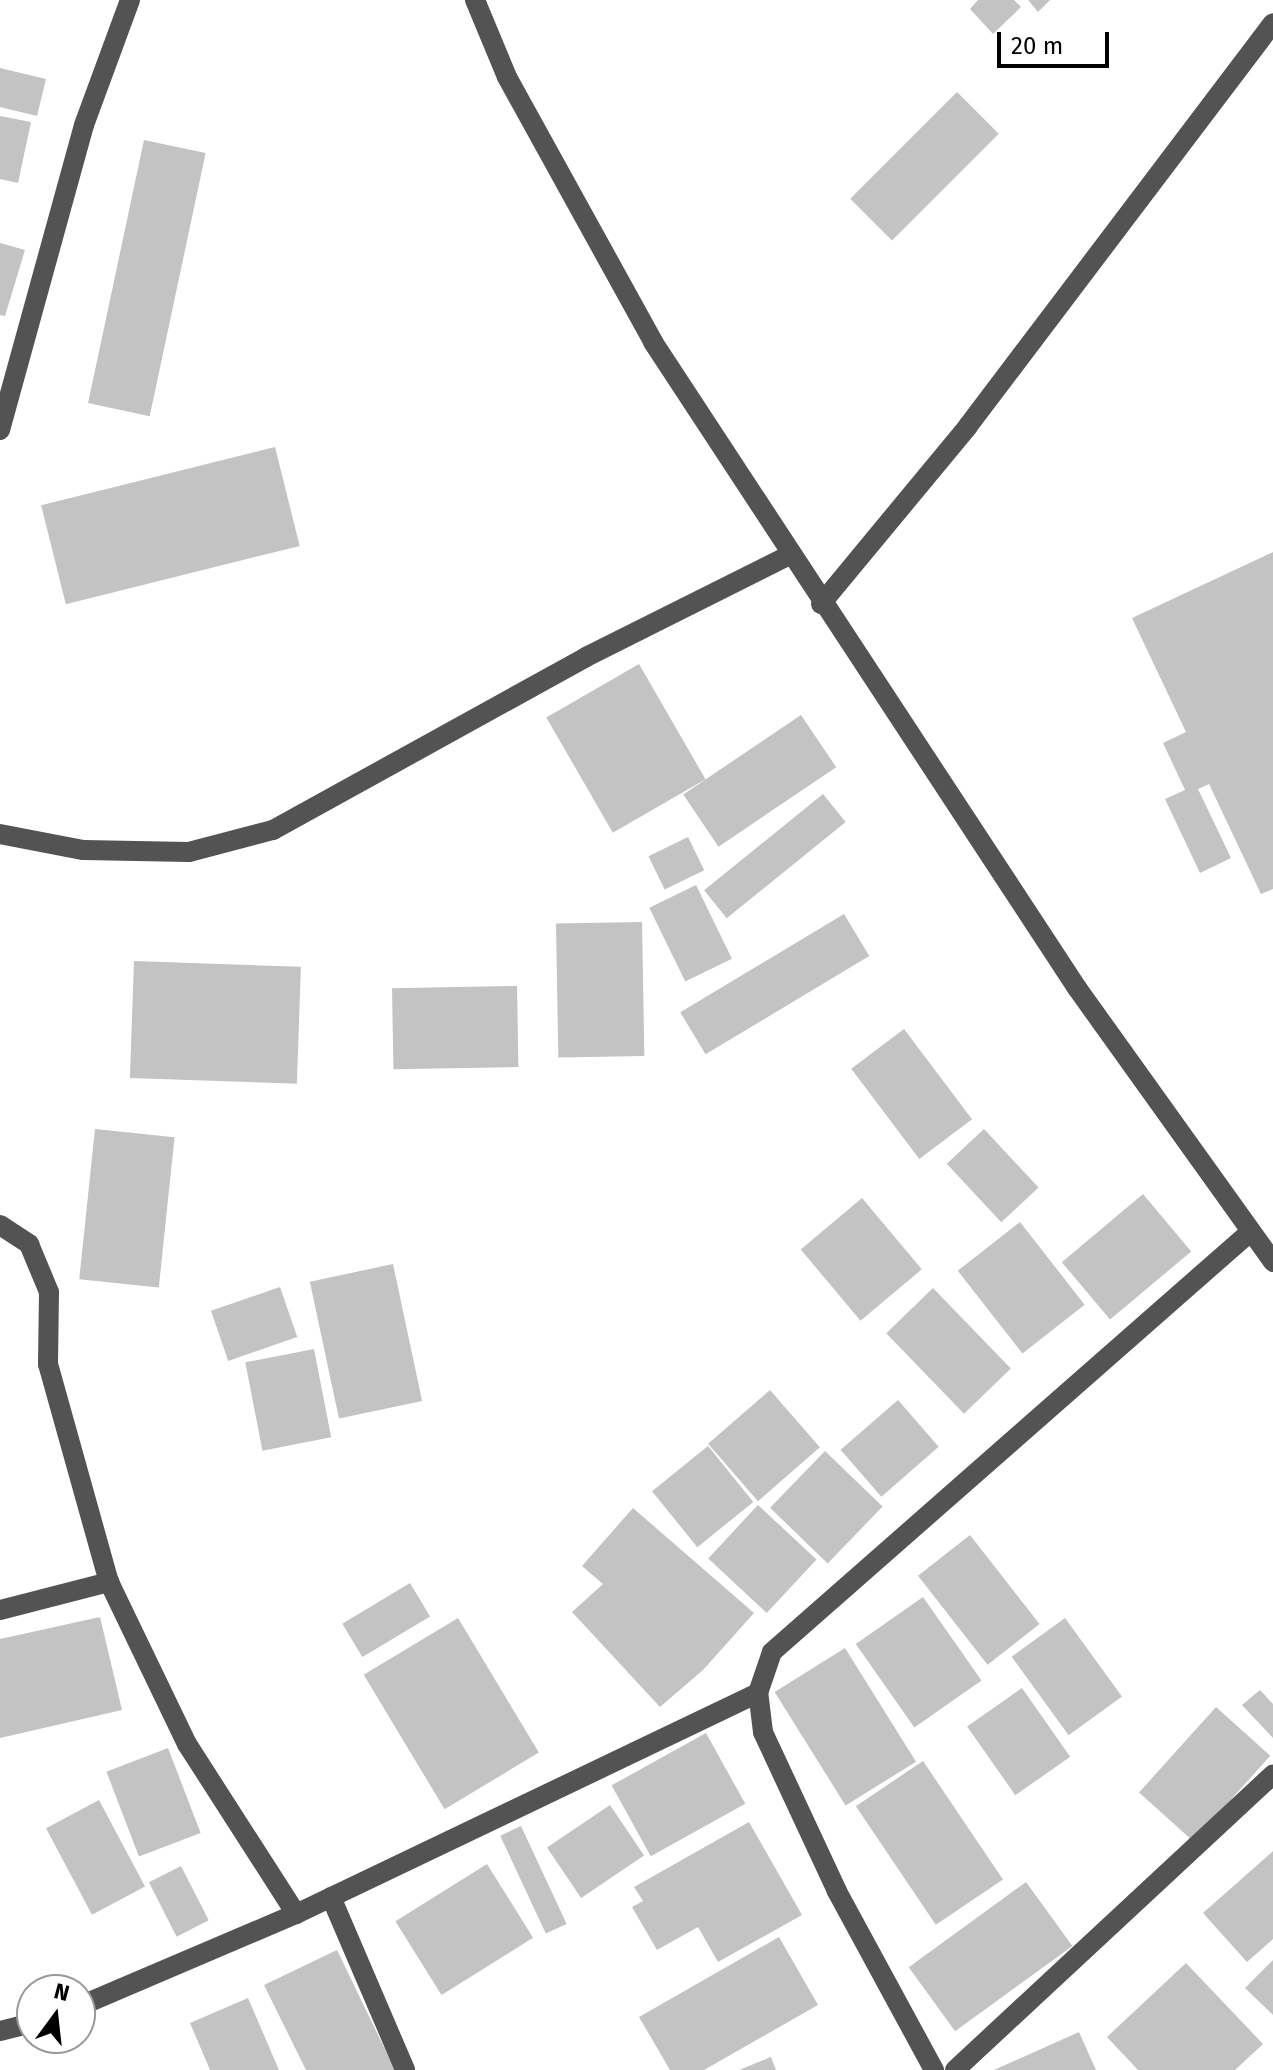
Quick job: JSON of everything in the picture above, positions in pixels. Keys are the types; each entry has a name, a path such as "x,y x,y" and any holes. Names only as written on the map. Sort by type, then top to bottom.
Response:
{"street":[{"path":"0,430 84,125 130,0"},
{"path":"475,0 507,77 653,342 821,604 1077,988 1249,1233 1273,1262"},
{"path":"821,604 968,426 1273,23"},
{"path":"0,834 83,850 189,852 273,830 586,657 790,555"},
{"path":"0,1225 29,1244 49,1292 48,1364 109,1582 187,1744 296,1914"},
{"path":"934,2070 837,1891 763,1732 758,1693 772,1652 1249,1233"},
{"path":"0,1610 109,1582"},
{"path":"96,1999 296,1914 758,1693"},
{"path":"955,2070 1273,1774"},
{"path":"331,1897 405,2070"}],"building":[{"path":"978,0 1014,0 1021,7 993,34 970,9"},
{"path":"1028,0 1050,0 1038,12"},
{"path":"0,68 46,79 37,116 0,107"},
{"path":"957,92 999,134 892,240 850,199"},
{"path":"0,116 31,122 18,183 0,179"},
{"path":"144,140 206,153 150,416 88,403"},
{"path":"0,243 25,250 5,316 0,315"},
{"path":"275,447 300,546 66,604 41,505"},
{"path":"1273,552 1273,889 1261,894 1209,784 1198,789 1231,858 1200,873 1165,799 1185,790 1163,743 1186,732 1132,618"},
{"path":"639,664 706,779 613,833 546,718"},
{"path":"801,715 836,767 719,847 683,794"},
{"path":"823,794 846,822 727,918 704,890"},
{"path":"688,837 704,870 665,890 648,856"},
{"path":"696,885 732,959 685,981 649,908"},
{"path":"844,914 869,956 706,1054 680,1012"},
{"path":"642,922 644,1056 558,1057 556,924"},
{"path":"134,961 301,967 297,1084 130,1078"},
{"path":"517,986 518,1067 393,1069 392,988"},
{"path":"904,1029 972,1119 919,1159 851,1069"},
{"path":"95,1129 175,1137 159,1288 79,1279"},
{"path":"984,1129 1039,1188 1001,1222 947,1164"},
{"path":"1143,1194 1191,1251 1110,1320 1062,1262"},
{"path":"862,1198 922,1269 860,1321 801,1249"},
{"path":"1020,1222 1085,1305 1022,1353 958,1271"},
{"path":"393,1264 422,1401 339,1419 310,1282"},
{"path":"280,1287 297,1337 228,1361 211,1311"},
{"path":"933,1288 1011,1369 964,1414 886,1333"},
{"path":"314,1349 331,1437 262,1451 245,1362"},
{"path":"770,1390 820,1447 758,1501 708,1444"},
{"path":"898,1400 939,1447 881,1497 841,1450"},
{"path":"708,1446 753,1502 697,1547 652,1491"},
{"path":"825,1451 883,1507 828,1563 770,1508"},
{"path":"758,1505 817,1560 767,1613 708,1558"},
{"path":"633,1508 754,1613 703,1670 660,1707 572,1612 603,1584 582,1566"},
{"path":"970,1535 1040,1624 988,1665 918,1576"},
{"path":"410,1583 430,1616 362,1657 342,1624"},
{"path":"923,1597 982,1681 914,1728 856,1644"},
{"path":"100,1617 122,1710 0,1738 0,1639"},
{"path":"458,1618 539,1753 445,1809 364,1675"},
{"path":"1065,1618 1122,1696 1069,1735 1012,1657"},
{"path":"845,1648 916,1762 846,1806 775,1692"},
{"path":"1022,1688 1070,1757 1015,1795 967,1726"},
{"path":"1260,1690 1273,1704 1273,1738 1242,1705"},
{"path":"1216,1707 1270,1756 1193,1841 1139,1792"},
{"path":"706,1733 745,1804 651,1856 612,1785"},
{"path":"168,1748 201,1833 139,1857 106,1772"},
{"path":"923,1761 1003,1880 936,1925 856,1806"},
{"path":"99,1800 145,1887 92,1915 46,1828"},
{"path":"610,1805 644,1856 581,1898 547,1847"},
{"path":"749,1822 802,1915 718,1962 698,1927 657,1950 632,1907 643,1901 634,1887"},
{"path":"521,1826 567,1924 546,1934 500,1836"},
{"path":"1273,1851 1273,1939 1247,1962 1203,1913"},
{"path":"487,1864 533,1938 442,1995 395,1921"},
{"path":"181,1866 209,1920 177,1937 149,1882"},
{"path":"1026,1882 1072,1946 955,2031 909,1967"},
{"path":"779,1937 818,2005 704,2070 670,2070 639,2017"},
{"path":"337,1950 395,2070 306,2070 264,1985"},
{"path":"1273,1960 1273,2015 1245,1988"},
{"path":"1186,1963 1263,2044 1235,2070 1138,2070 1107,2037"},
{"path":"248,1998 279,2070 210,2070 190,2023"},
{"path":"1079,2032 1096,2070 994,2070"},
{"path":"771,2057 776,2070 739,2070"}]}
